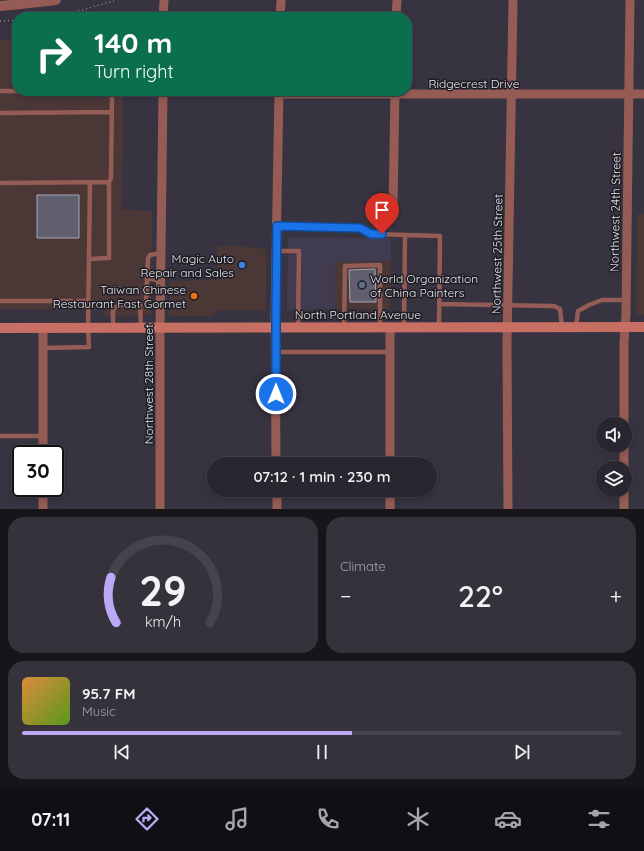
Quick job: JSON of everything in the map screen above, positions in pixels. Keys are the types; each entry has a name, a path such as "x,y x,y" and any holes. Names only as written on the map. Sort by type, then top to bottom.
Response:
{"main road":[{"name":"North Portland Avenue","path":"0,328 644,327"}],"street":[{"path":"0,6 34,1 56,0"},
{"path":"163,12 164,0"},
{"path":"280,12 281,0"},
{"path":"396,0 396,12"},
{"name":"Northwest 25th Street","path":"508,509 508,327 513,0"},
{"name":"Northwest 24th Street","path":"624,417 630,0"},
{"name":"Ridgecrest Drive","path":"412,93 512,95 644,94"},
{"name":"Northwest 28th Street","path":"160,509 160,305 163,96"},
{"path":"276,457 276,251 279,96"},
{"path":"394,208 395,96"},
{"path":"385,327 390,352 390,457"},
{"path":"43,328 43,445"},
{"path":"43,497 43,509"},
{"path":"276,497 276,509"},
{"path":"390,497 390,509"},
{"path":"624,497 624,509"}],"lane":[{"path":"0,91 12,91"},
{"path":"89,259 109,258 109,182 111,178 112,96"},
{"path":"0,113 112,112"},
{"path":"43,348 89,347 88,301 90,182"},
{"path":"0,183 109,182"},
{"path":"277,226 360,228 371,234 440,236 439,327"},
{"path":"404,327 405,235"},
{"path":"276,251 299,250 298,327"},
{"path":"146,304 148,258 150,255 161,253"},
{"path":"344,327 345,266 380,265 385,327"},
{"path":"147,278 161,280"},
{"path":"576,327 578,311 589,305 602,300 626,300"},
{"path":"0,301 88,301"},
{"path":"113,328 113,309 120,304 124,304"},
{"path":"134,304 160,305"},
{"path":"140,304 140,328"},
{"path":"439,304 554,306 560,309 562,327"},
{"path":"276,352 390,352"},
{"path":"0,436 43,436"}],"path":[{"path":"72,12 117,0"},
{"path":"0,21 12,20"}],"shaded area":[{"path":"12,39 12,96 123,96 122,210 152,211 151,315 104,316 104,310 0,309 0,40"},
{"path":"637,214 644,214 644,315 636,315"},
{"path":"288,237 391,238 391,261 335,262 335,309 287,310"},
{"name":"Magic Auto Repair and Sales","path":"217,246 247,246 247,248 266,249 266,310 218,310 212,316 169,316 170,281 217,280"},
{"path":"391,261 390,309 335,309 335,262"}],"building":[{"path":"37,195 79,195 79,238 37,238"},
{"name":"World Organization of China Painters","path":"375,269 376,302 350,302 349,270"}],"place":[{"name":"Magic Auto Repair and Sales","path":"242,265"},
{"name":"World Organization of China Painters","path":"362,285"},
{"name":"Taiwan Chinese Restaurant Fast Gormet","path":"194,296"}],"route":[{"path":"276,394 277,226 360,228 371,234 382,234"}]}
